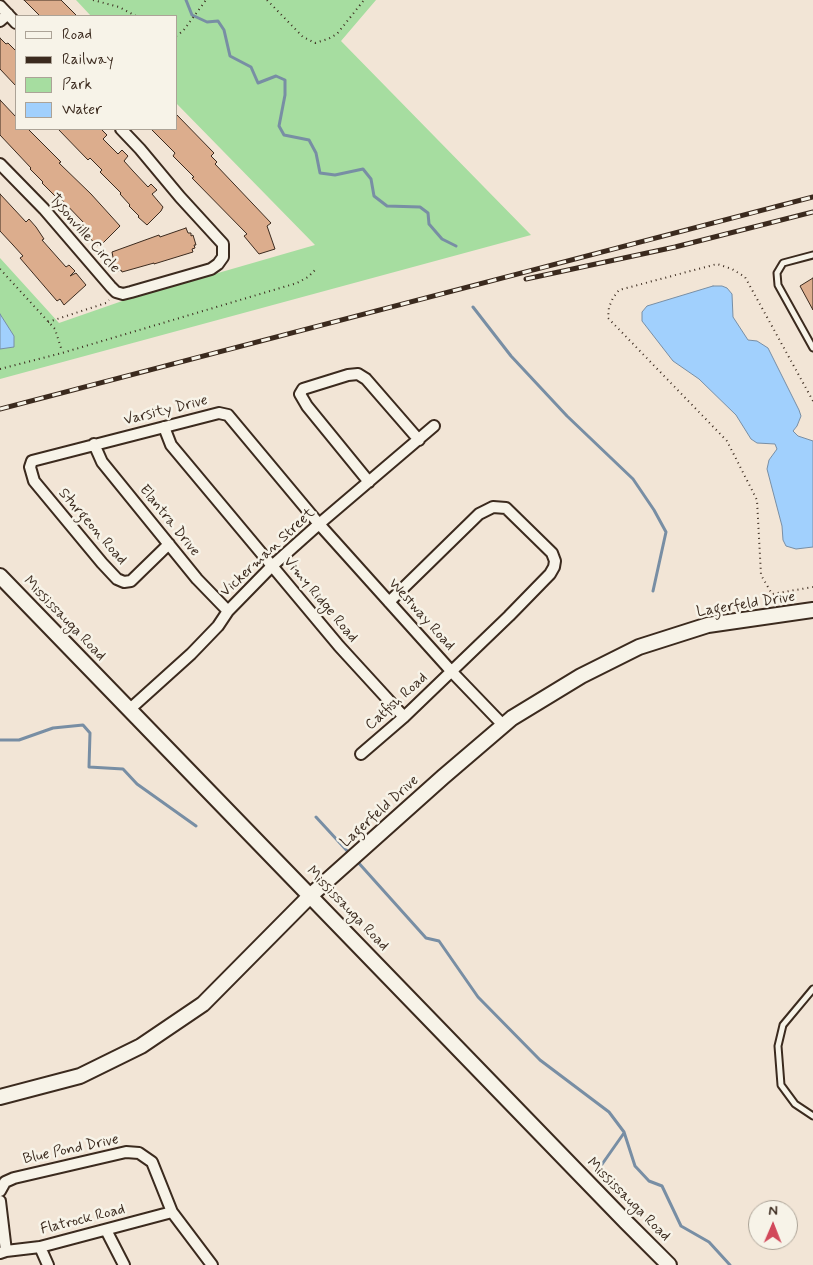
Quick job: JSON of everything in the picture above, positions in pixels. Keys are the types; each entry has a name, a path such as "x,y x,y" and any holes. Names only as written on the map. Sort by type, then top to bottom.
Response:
{"street":[{"path":"0,6 4,18"},
{"name":"Tysonville Circle","path":"0,164 44,209 116,292 124,294 211,269 223,256 223,244 180,197 140,148 122,130"},
{"path":"369,482 301,397 300,391 302,389 348,375 358,374 366,378 419,440"},
{"name":"Varsity Drive","path":"32,460 219,413 228,415 318,524"},
{"name":"Vickerman Street","path":"130,709 191,654 218,626 228,611 272,566 318,524 434,426"},
{"name":"Vimy Ridge Road","path":"164,427 171,444 339,646 404,717"},
{"name":"Elantra Drive","path":"94,444 102,462 197,579 228,611"},
{"name":"Sturgeon Road","path":"32,460 30,466 34,481 117,579 124,582 131,581 169,544"},
{"name":"Catfish Road","path":"361,754 452,672 550,574 555,561 552,553 506,508 493,506 479,514 389,602"},
{"name":"Westway Road","path":"318,524 452,672 503,725"},
{"name":"Mississauga Road","path":"0,576 626,1222 670,1265"},
{"name":"Lagerfeld Drive","path":"0,1098 80,1076 140,1046 204,1004 311,895 443,777 512,718 580,676 638,647 708,625 813,610"},
{"name":"Blue Pond Drive","path":"0,1191 5,1182 14,1178 126,1152 139,1152 152,1162 172,1212 212,1265"},
{"path":"0,1201 3,1252"},
{"name":"Flatrock Road","path":"3,1252 40,1247 172,1212"},
{"path":"106,1230 124,1265"},
{"path":"40,1247 48,1265"}],"lane":[{"path":"813,255 783,263 776,273 778,285 813,348"},
{"path":"813,989 783,1025 778,1046 781,1085 794,1104 813,1116"}],"path":[{"path":"92,0 119,7 134,15"},
{"path":"178,35 183,31 206,0"},
{"path":"267,0 302,37 315,43 337,34 364,0"},
{"path":"813,401 745,277 732,269 717,264 619,290 613,298 609,307 608,318 726,441 757,500 761,575 772,594 813,588"},
{"path":"0,269 55,328 62,352"},
{"path":"0,369 297,283 308,277 316,269"},
{"path":"48,322 106,303 109,300"}],"green space":[{"path":"76,0 376,0 341,41 531,235 0,379 0,258 59,323 128,299 315,245 178,105 178,15 90,15"}],"water":[{"path":"713,286 727,288 732,294 733,317 748,340 757,341 768,348 801,416 793,431 798,436 813,441 813,547 796,549 786,546 783,540 782,526 767,469 769,460 777,449 775,444 757,443 751,439 736,415 699,379 673,361 642,321 642,312 647,306"},
{"path":"0,314 14,336 14,347 0,349"}],"building":[{"path":"24,0 61,0 76,15 39,15"},
{"path":"0,38 15,50 15,85 0,69"},
{"path":"0,100 15,116 15,130 29,130 120,226 98,246 82,231 87,226 59,197 58,199 42,183 31,168 0,135"},
{"path":"178,116 214,153 211,156 217,162 215,164 271,223 267,226 275,249 259,254 244,236 247,234 192,178 194,177 173,156 175,153 152,130 178,130"},
{"path":"59,130 102,130 107,135 103,139 118,154 122,150 128,156 124,161 148,187 151,184 157,190 152,194 163,207 161,211 147,225 129,206 121,193 100,172 102,170 90,158 88,160"},
{"path":"0,194 26,222 29,219 44,239 42,240 66,267 69,265 75,271 70,276 76,273 86,285 64,305 60,299 57,301 20,258 23,256 0,231"},
{"path":"186,228 188,233 191,233 191,236 193,235 196,245 192,249 193,252 122,272 121,270 118,271 117,267 115,268 112,252 159,235 160,237"},
{"path":"813,278 813,310 800,286"}],"waterway":[{"path":"186,0 192,15 207,22 218,21 224,30 230,56 251,67 258,83 276,76 285,80 285,95 279,126 284,135 309,140 316,153 320,173 335,175 363,169 371,179 374,196 387,206 420,207 428,213 429,224 442,239 456,246"},
{"path":"473,307 511,356 567,416 633,479 654,510 666,532 653,591"},
{"path":"0,740 19,740 53,728 83,725 90,733 89,767 123,769 137,784 196,826"},
{"path":"316,817 350,854"},
{"path":"356,860 426,938 439,941 478,997 540,1060 609,1112 624,1132 635,1166 649,1181 662,1186 681,1226 709,1242 730,1265"},
{"path":"598,1170 624,1133"}],"railway":[{"path":"0,409 813,197"},
{"path":"526,279 675,247 813,212"}]}
